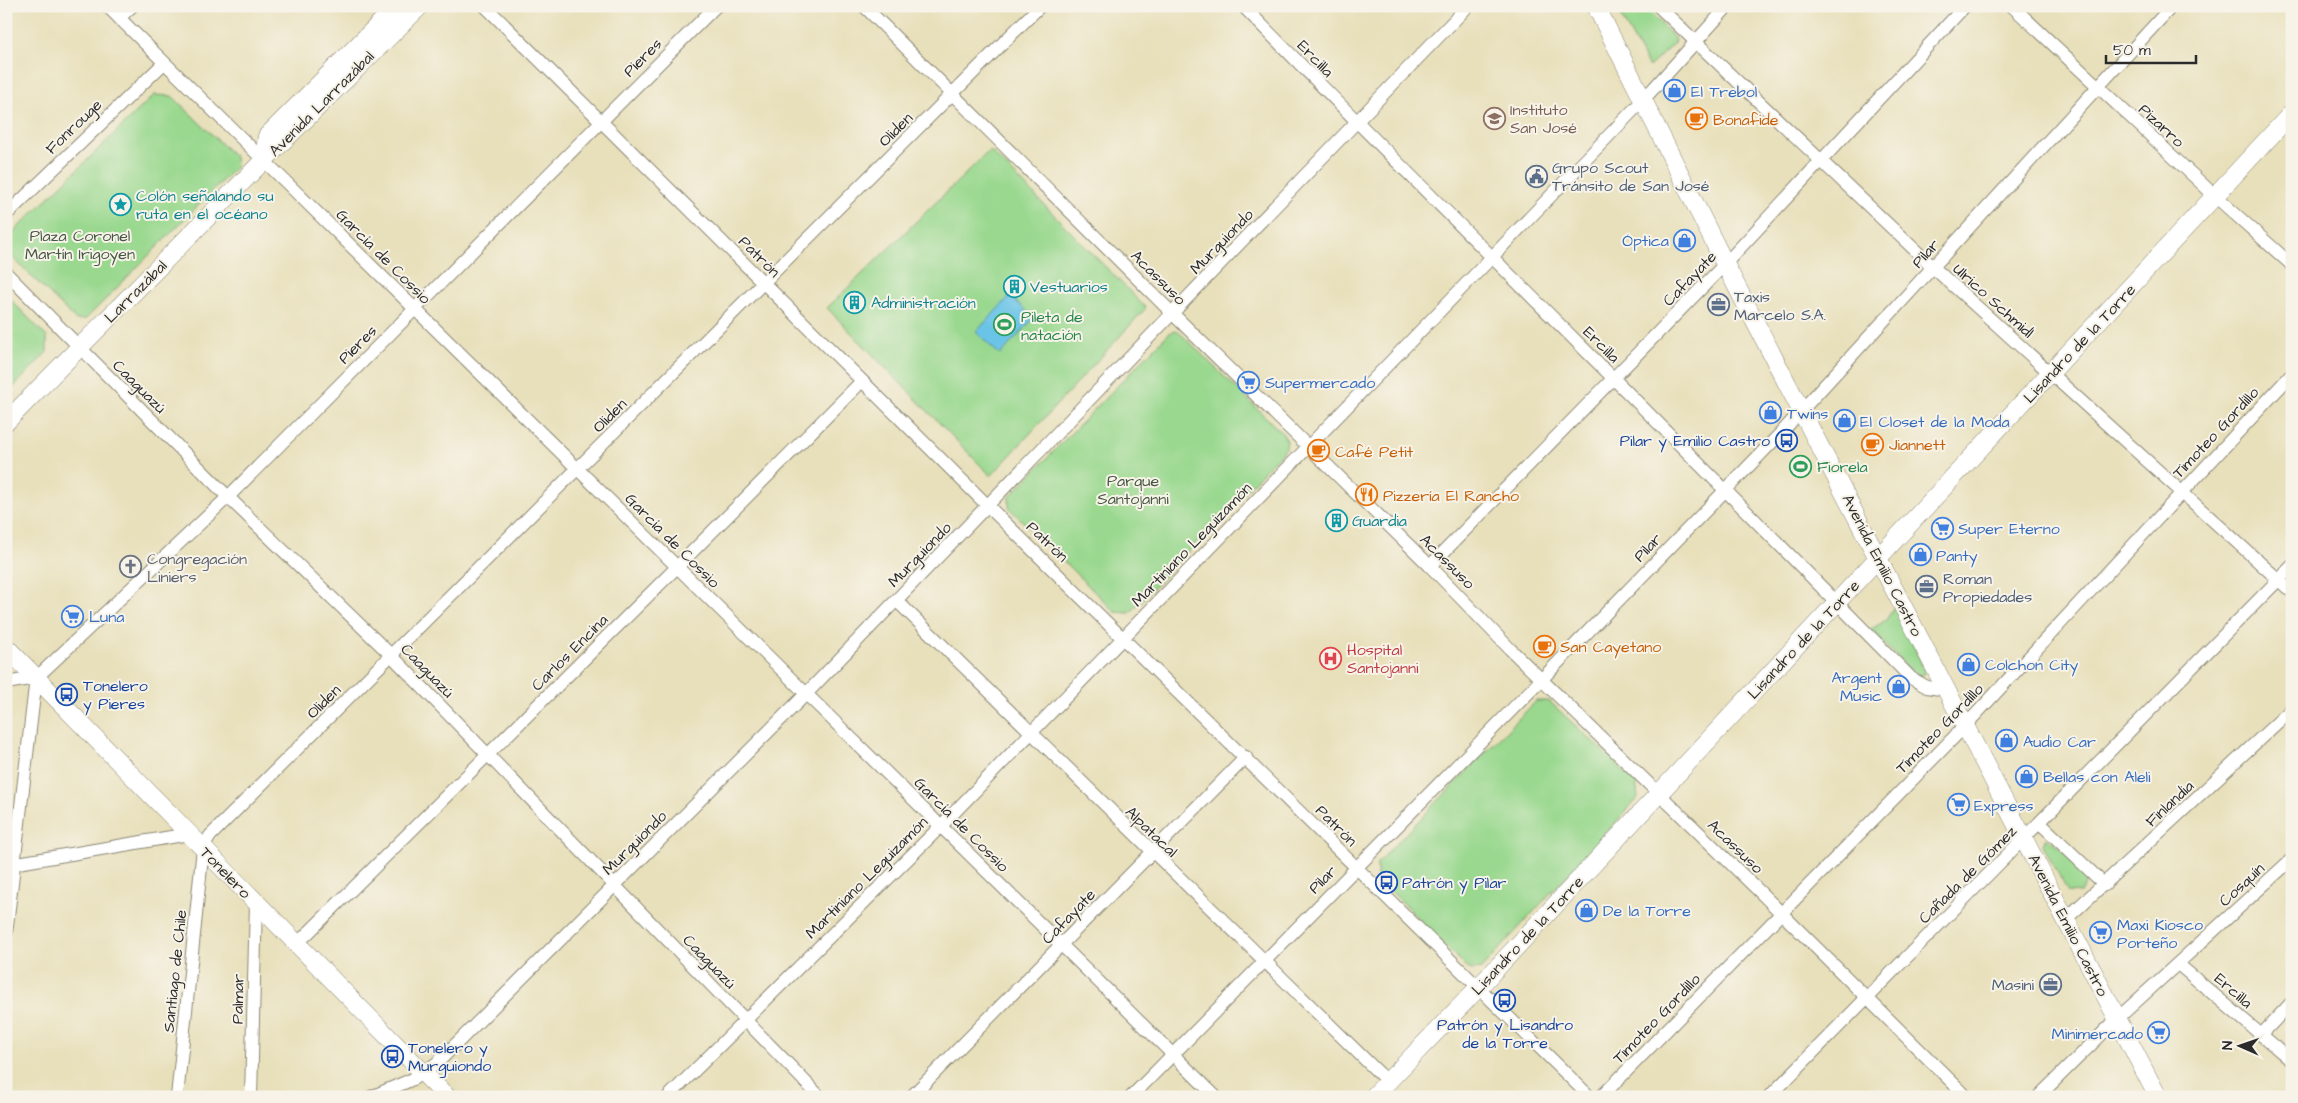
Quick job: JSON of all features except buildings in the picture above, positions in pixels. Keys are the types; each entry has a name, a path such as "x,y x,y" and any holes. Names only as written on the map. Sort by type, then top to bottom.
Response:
{"street":[{"name":"García de Cossio","path":"107,6 1216,1097"},
{"path":"120,18 132,6"},
{"name":"Avenida Larrazábal","path":"264,160 267,136 397,6"},
{"name":"Avenida Larrazábal","path":"264,160 420,6"},
{"name":"Patrón","path":"485,6 988,506 1246,757 1356,868 1590,1097"},
{"name":"Pieres","path":"36,678 228,497 716,6"},
{"name":"Acassuso","path":"864,6 1966,1097"},
{"name":"Oliden","path":"203,848 215,832 1040,6"},
{"name":"Ercilla","path":"1243,6 1726,489 1911,678 1927,687 1947,690"},
{"name":"Murguiondo","path":"371,1097 424,1074 437,1063 897,601 1468,6"},
{"name":"Avenida Emilio Castro","path":"1596,6 1726,264 2158,1097"},
{"name":"Ulrico Schmidl","path":"1658,6 1820,162 1934,268 2292,592"},
{"name":"Martiniano Leguizamón","path":"668,1097 941,826 1644,99 1728,6"},
{"name":"Cafayate","path":"1430,566 1726,264 1965,6"},
{"name":"Pizarro","path":"2012,6 2097,87 2292,265"},
{"name":"Pilar","path":"1131,1097 1542,679 1802,410 2172,6"},
{"name":"Fonrouge","path":"6,215 164,63"},
{"name":"Lisandro de la Torre","path":"1373,1097 1478,988 2292,113"},
{"name":"Larrazábal","path":"6,422 264,160"},
{"name":"Caaguazú","path":"6,273 228,497 392,656 820,1097"},
{"name":"Timoteo Gordillo","path":"1601,1097 1965,726 2292,374"},
{"name":"Carlos Encina","path":"297,944 862,381"},
{"name":"Cañada de Gómez","path":"1769,1097 2292,566"},
{"name":"Alpatacal","path":"897,601 1152,854 1265,960 1387,1082"},
{"name":"Tonelero","path":"6,647 443,1095"},
{"path":"6,683 36,678 11,864 6,934"},
{"name":"Finlandia","path":"2066,919 2105,885 2292,709"},
{"name":"Cafayate","path":"911,1097 1062,946 1246,757"},
{"path":"2040,823 2105,885"},
{"path":"11,864 189,834"},
{"name":"Santiago de Chile","path":"177,1097 203,848"},
{"name":"Cosquín","path":"2038,1097 2117,1019 2289,866"},
{"name":"Palmar","path":"251,1097 256,902"},
{"name":"Ercilla","path":"2178,964 2292,1061"},
{"path":"2261,1035 2292,1002"}],"green space":[{"path":"1615,6 1645,6 1675,39 1674,43 1649,67"},
{"name":"Plaza Coronel Martín Irigoyen","path":"154,95 172,96 235,157 236,167 86,319 76,320 7,252 6,239"},
{"path":"990,150 1146,308 991,476 827,308"},
{"path":"6,295 47,337 47,352 6,395"},
{"name":"Parque Santojanni","path":"1175,331 1180,333 1283,434 1287,441 1286,448 1130,613 1115,612 1009,508 1009,497 1169,333"},
{"path":"1895,606 1925,671 1922,677 1918,677 1870,630 1886,620"},
{"path":"1536,701 1549,701 1636,782 1638,798 1481,969 1473,970 1467,968 1377,877 1377,863"},
{"path":"2045,839 2049,839 2084,868 2087,881 2080,893 2068,892 2043,845"}],"water":[{"name":"Pileta de natación","path":"1010,296 1034,318 1000,355 976,332"}],"place":[{"name":"El Trebol","path":"1675,91"},
{"name":"Instituto San José","path":"1494,118"},
{"name":"Bonafide","path":"1697,119"},
{"name":"Grupo Scout Tránsito de San José","path":"1536,176"},
{"name":"Colón señalando su ruta en el océano","path":"120,204"},
{"name":"Óptica","path":"1685,240"},
{"name":"Vestuarios","path":"1014,286"},
{"name":"Administración","path":"855,302"},
{"name":"Taxis Marcelo S.A.","path":"1718,305"},
{"name":"Pileta de natación","path":"1005,325"},
{"name":"Supermercado","path":"1249,382"},
{"name":"Twins","path":"1771,413"},
{"name":"El Closet de la Moda","path":"1844,421"},
{"name":"Pilar y Emilio Castro","path":"1786,440"},
{"name":"Jiannett","path":"1873,444"},
{"name":"Café Petit","path":"1319,451"},
{"name":"Fiorela","path":"1801,466"},
{"name":"Pizzería El Rancho","path":"1367,495"},
{"name":"Guardia","path":"1336,520"},
{"name":"Super Eterno","path":"1942,528"},
{"name":"Panty","path":"1920,555"},
{"name":"Congregación Liniers","path":"131,567"},
{"name":"Roman Propiedades","path":"1927,587"},
{"name":"Luna","path":"73,616"},
{"name":"San Cayetano","path":"1544,646"},
{"name":"Hospital Santojanni","path":"1331,658"},
{"name":"Colchon City","path":"1969,664"},
{"name":"Argent Music","path":"1898,686"},
{"name":"Tonelero y Pieres","path":"67,694"},
{"name":"Audio Car","path":"2007,741"},
{"name":"Bellas con Aleli","path":"2027,776"},
{"name":"Express","path":"1958,805"},
{"name":"Patrón y Pilar","path":"1386,882"},
{"name":"De la Torre","path":"1587,910"},
{"name":"Maxi Kiosco Porteño","path":"2101,933"},
{"name":"Masini","path":"2050,984"},
{"name":"Patrón y Lisandro de la Torre","path":"1505,1000"},
{"name":"Minimercado","path":"2159,1033"},
{"name":"Tonelero y Murguiondo","path":"392,1056"}]}
